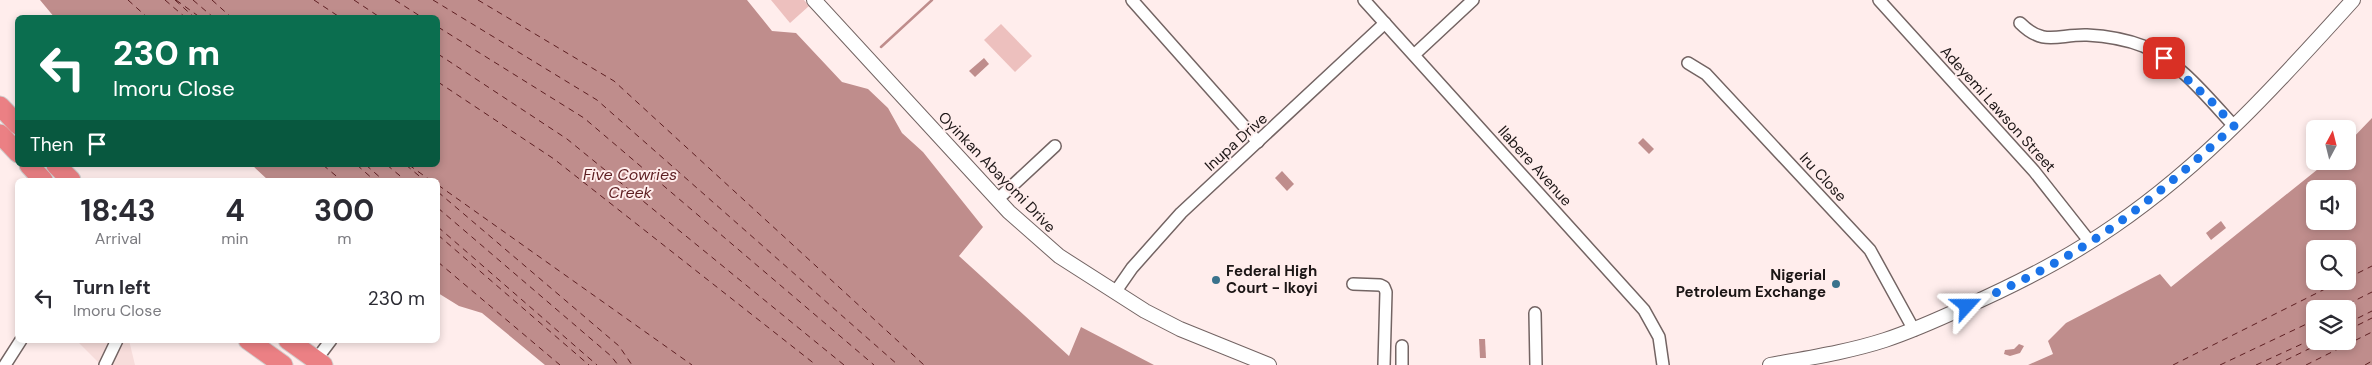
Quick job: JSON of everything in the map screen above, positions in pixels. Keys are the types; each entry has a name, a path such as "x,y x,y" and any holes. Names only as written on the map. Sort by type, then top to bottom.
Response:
{"highway":[{"path":"0,106 15,122"},
{"path":"0,134 15,150"},
{"path":"31,167 41,178"},
{"path":"58,167 70,178"},
{"path":"252,343 283,365"},
{"path":"292,343 320,362"}],"street":[{"name":"Oyinkan Abayomi Drive","path":"814,0 998,199 1032,234 1059,256 1145,311 1180,329 1269,365"},
{"path":"1132,0 1258,142"},
{"name":"Ilabere Avenue","path":"1364,0 1644,310 1659,337 1662,365"},
{"path":"1414,54 1473,0"},
{"name":"Adeyemi Lawson Street","path":"1879,0 2034,171 2090,242"},
{"path":"1770,365 1883,341 1914,330 2002,290 2090,242 2168,185 2234,126 2298,62 2353,0"},
{"path":"2020,23 2028,31 2040,37 2051,39 2094,36 2126,41 2145,47 2178,70 2234,126"},
{"name":"Inupa Drive","path":"1116,291 1132,268 1181,213 1385,24"},
{"name":"Iru Close","path":"1688,63 1706,74 1870,250 1914,330"},
{"path":"998,199 1055,146"},
{"path":"1353,284 1380,286 1384,287 1386,292 1384,365"},
{"path":"1535,312 1536,365"},
{"path":"5,365 19,343"},
{"path":"105,365 116,343"},
{"path":"320,362 330,343"},
{"path":"1402,346 1402,365"}],"shaded area":[{"path":"771,0 804,0 809,6 790,23"},
{"path":"1001,24 1032,56 1015,72 984,40"},
{"path":"79,343 110,343 100,364"},
{"path":"120,343 130,343 135,365 109,365"}],"water":[{"name":"Five Cowries Creek","path":"40,0 747,0 772,31 796,33 842,82 868,89 888,108 902,133 923,152 983,227 959,256 1069,356 1081,327 1154,365 545,365 482,313 459,306 440,294 440,178 266,178 254,167 440,167 440,15 52,15"},
{"path":"984,58 989,64 975,77 969,71"},
{"path":"2372,118 2372,365 2028,365 2053,354 2048,341 2066,323 2160,274 2171,287 2317,170 2356,170 2356,135"},
{"path":"1643,138 1654,149 1649,154 1638,143"},
{"path":"1282,171 1294,184 1287,191 1275,178"},
{"path":"2221,221 2226,228 2211,240 2206,233"},
{"path":"1479,339 1485,339 1486,358 1480,358"},
{"path":"2019,344 2024,346 2020,353 2010,356 2004,354 2005,350 2014,349"}],"waterway":[{"path":"881,47 932,0"}],"ferry route":[{"path":"128,0 145,15"},
{"path":"165,0 182,15"},
{"path":"175,0 192,15"},
{"path":"176,0 197,15"},
{"path":"193,0 210,15"},
{"path":"212,0 229,15"},
{"path":"314,0 336,15"},
{"path":"354,0 376,15"},
{"path":"395,0 418,15"},
{"path":"433,0 597,100 898,365"},
{"path":"478,0 614,81 924,365"},
{"path":"440,28 584,118 874,365"},
{"path":"440,55 567,139 844,365"},
{"path":"440,83 554,159 816,365"},
{"path":"325,167 339,178"},
{"path":"359,167 372,178"},
{"path":"368,167 381,178"},
{"path":"389,167 403,178"},
{"path":"408,167 422,178"},
{"path":"412,167 427,178"},
{"path":"440,186 692,365"},
{"path":"440,194 619,346 632,365"},
{"path":"440,210 611,356 618,365"},
{"path":"440,229 597,365"},
{"path":"440,237 589,365"},
{"path":"440,264 560,365"},
{"path":"2356,274 2372,266"},
{"path":"2173,365 2323,290"},
{"path":"2356,300 2372,292"},
{"path":"2356,319 2372,311"},
{"path":"2356,326 2372,318"},
{"path":"2220,365 2306,324"},
{"path":"2306,365 2372,332"},
{"path":"2256,365 2306,342"},
{"path":"2276,365 2307,350"},
{"path":"2365,365 2372,361"}],"place":[{"name":"Federal High Court - Ikoyi","path":"1216,280"},
{"name":"Nigerial Petroleum Exchange","path":"1836,284"}],"route":[{"path":"1967,306 2078,250 2116,225 2168,185 2234,126 2212,102 2164,58"}]}
